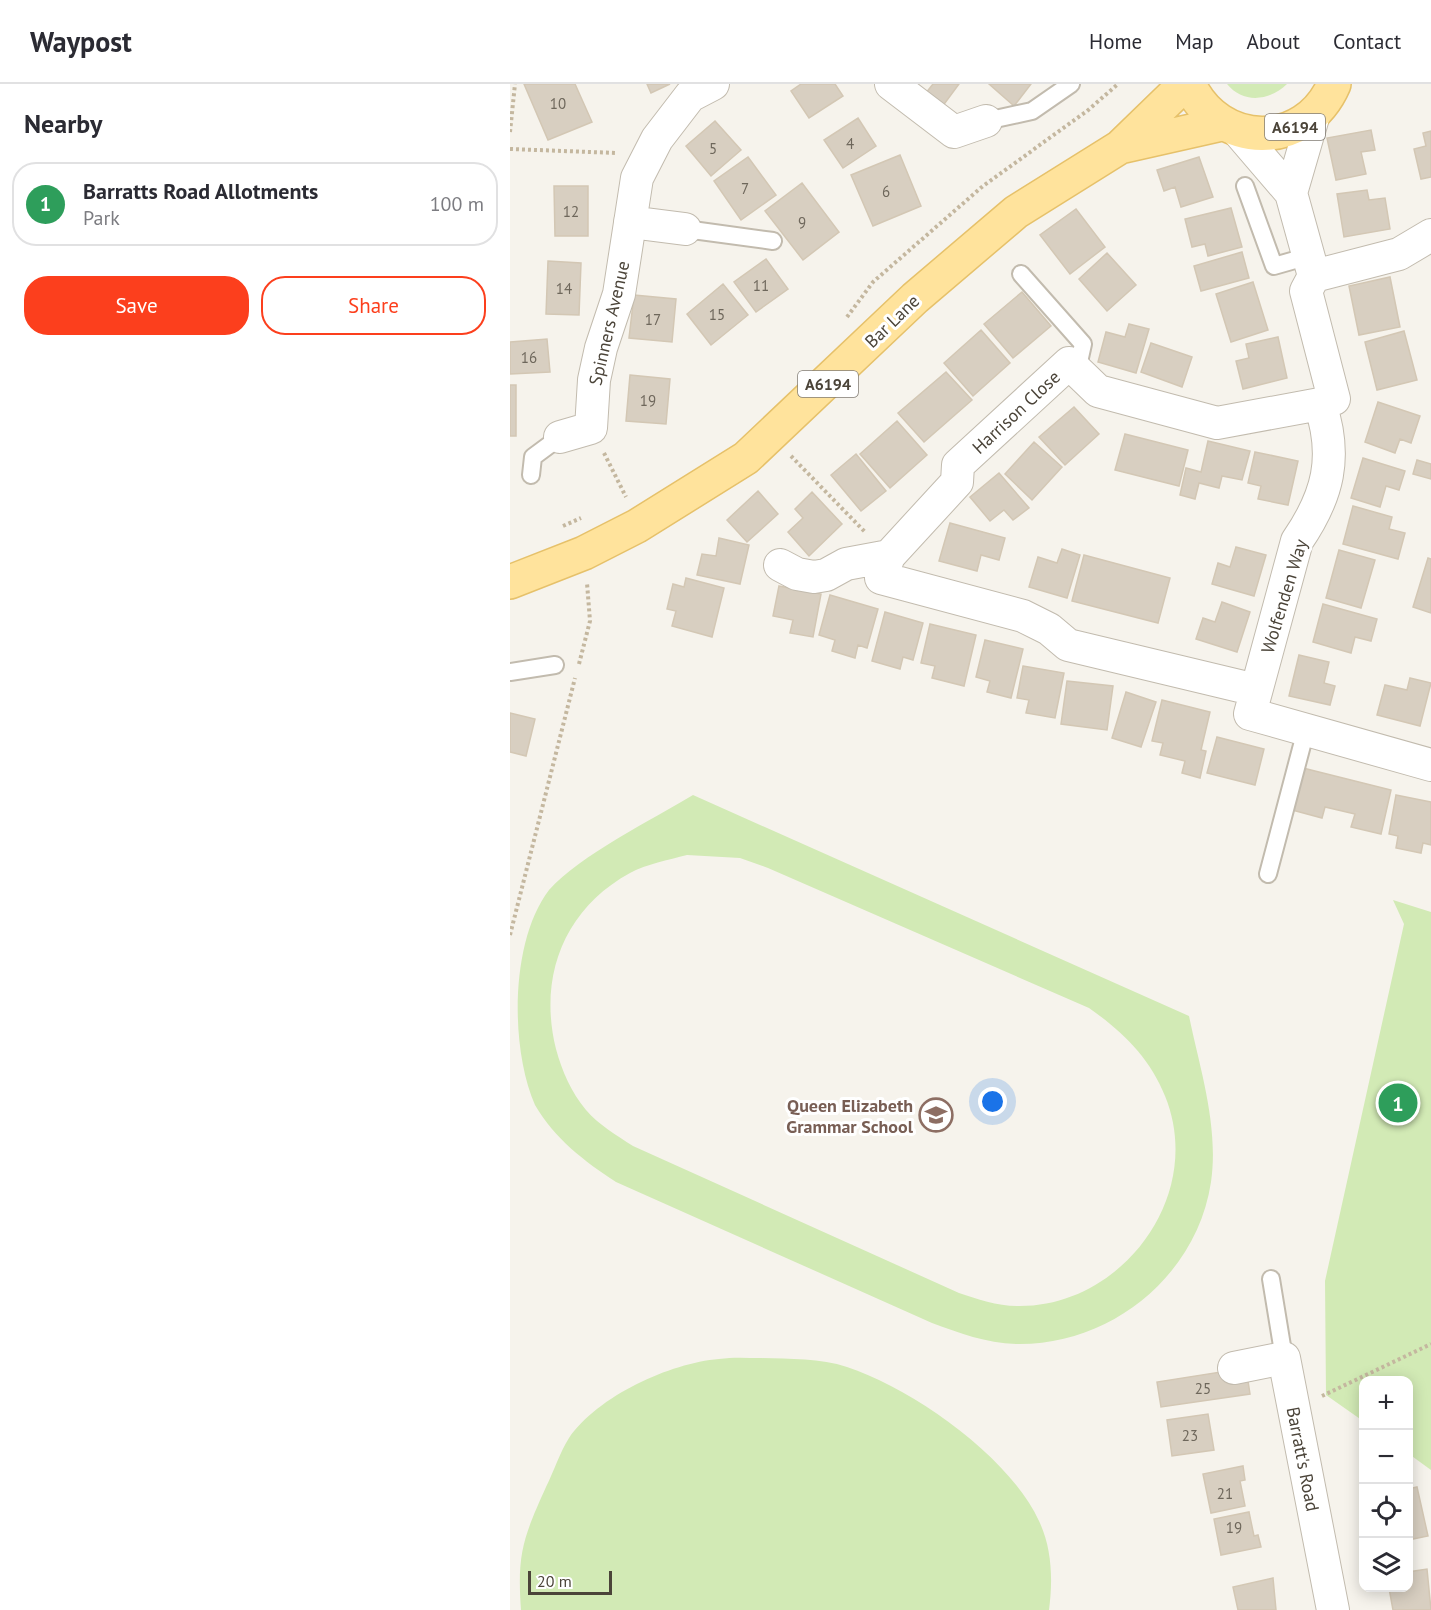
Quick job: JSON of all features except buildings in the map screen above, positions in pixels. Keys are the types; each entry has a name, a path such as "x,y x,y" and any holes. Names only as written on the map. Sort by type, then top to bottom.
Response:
{"main road":[{"name":"A6194","path":"1187,84 1202,107 1230,127 1253,134 1275,133 1296,126 1332,95"},
{"name":"Bar Lane","path":"510,582 584,553 632,511 746,458 915,298 1016,212 1120,147 1187,84"},
{"name":"Bar Lane","path":"1120,147 1230,127"}],"street":[{"name":"Spinners Avenue","path":"591,429 594,380 601,348 619,294 637,178 657,139 690,96 713,84"},
{"path":"891,84 954,132 986,121"},
{"path":"1291,193 1332,95"},
{"path":"1230,127 1291,193 1312,266 1306,291 1334,399 1320,404"},
{"path":"630,222 685,229"},
{"path":"1312,266 1399,254 1431,235"},
{"name":"Harrison Close","path":"889,556 957,482 958,465 1069,363 1098,391 1217,423 1320,404"},
{"name":"Wolfenden Way","path":"1320,404 1328,426 1329,477 1297,541 1250,714 1431,765"},
{"path":"560,436 591,429"},
{"path":"780,565 796,574 814,577 826,575 846,564 889,556"},
{"path":"889,556 881,578 1023,616 1049,628 1068,645 1256,690"},
{"path":"1234,1368 1284,1358"},
{"name":"Barratt's Road","path":"1284,1358 1333,1610"}],"lane":[{"path":"986,121 1032,111 1071,84"},
{"path":"1245,186 1274,267 1312,266"},
{"path":"685,229 774,240"},
{"path":"1021,274 1083,344 1077,371"},
{"path":"531,475 533,457 560,436"},
{"path":"510,672 555,665"},
{"path":"1268,874 1306,730"},
{"path":"1271,1279 1284,1358"}],"path":[{"path":"510,132 515,84"},
{"path":"845,320 873,282 983,186 1087,111 1118,84"},
{"path":"510,149 651,154"},
{"path":"591,429 632,511"},
{"path":"771,436 889,556"},
{"path":"632,511 636,490"},
{"path":"615,501 632,511"},
{"path":"552,531 584,516"},
{"path":"578,666 590,621 584,553"},
{"path":"510,935 576,677"},
{"path":"1293,1407 1326,1395 1431,1344"}],"green space":[{"path":"1227,84 1287,84 1273,94 1257,98 1241,95"},
{"path":"693,795 1189,1016 1210,1119 1213,1161 1211,1182 1202,1216 1188,1247 1168,1275 1144,1299 1115,1318 1084,1333 1051,1341 1016,1344 983,1340 932,1323 616,1182 561,1139 535,1105 521,1055 518,995 521,965 527,937 536,912 549,890 579,864 597,851","holes":["687,855 740,858 768,868 1089,1008 1134,1046 1151,1069 1165,1096 1175,1134 1174,1171 1164,1207 1145,1239 1120,1267 1090,1288 1055,1302 1017,1306 980,1300 959,1293 633,1146 602,1125 586,1110 571,1089 564,1073 556,1049 551,1022 554,971 573,926 588,906 607,888 637,870"]},
{"path":"1393,900 1431,912 1431,1470 1413,1457 1413,1376 1359,1376 1359,1418 1326,1395 1325,1281 1404,924"},
{"path":"729,1358 826,1362 873,1377 929,1408 982,1450 1006,1473 1025,1497 1039,1521 1049,1553 1051,1587 1049,1610 521,1610 521,1560 527,1534 563,1449 582,1423 616,1396 637,1384 679,1367"}],"place":[{"name":"Barratts Road Allotments","path":"1398,1103"},
{"name":"Queen Elizabeth Grammar School","path":"936,1115"}]}
